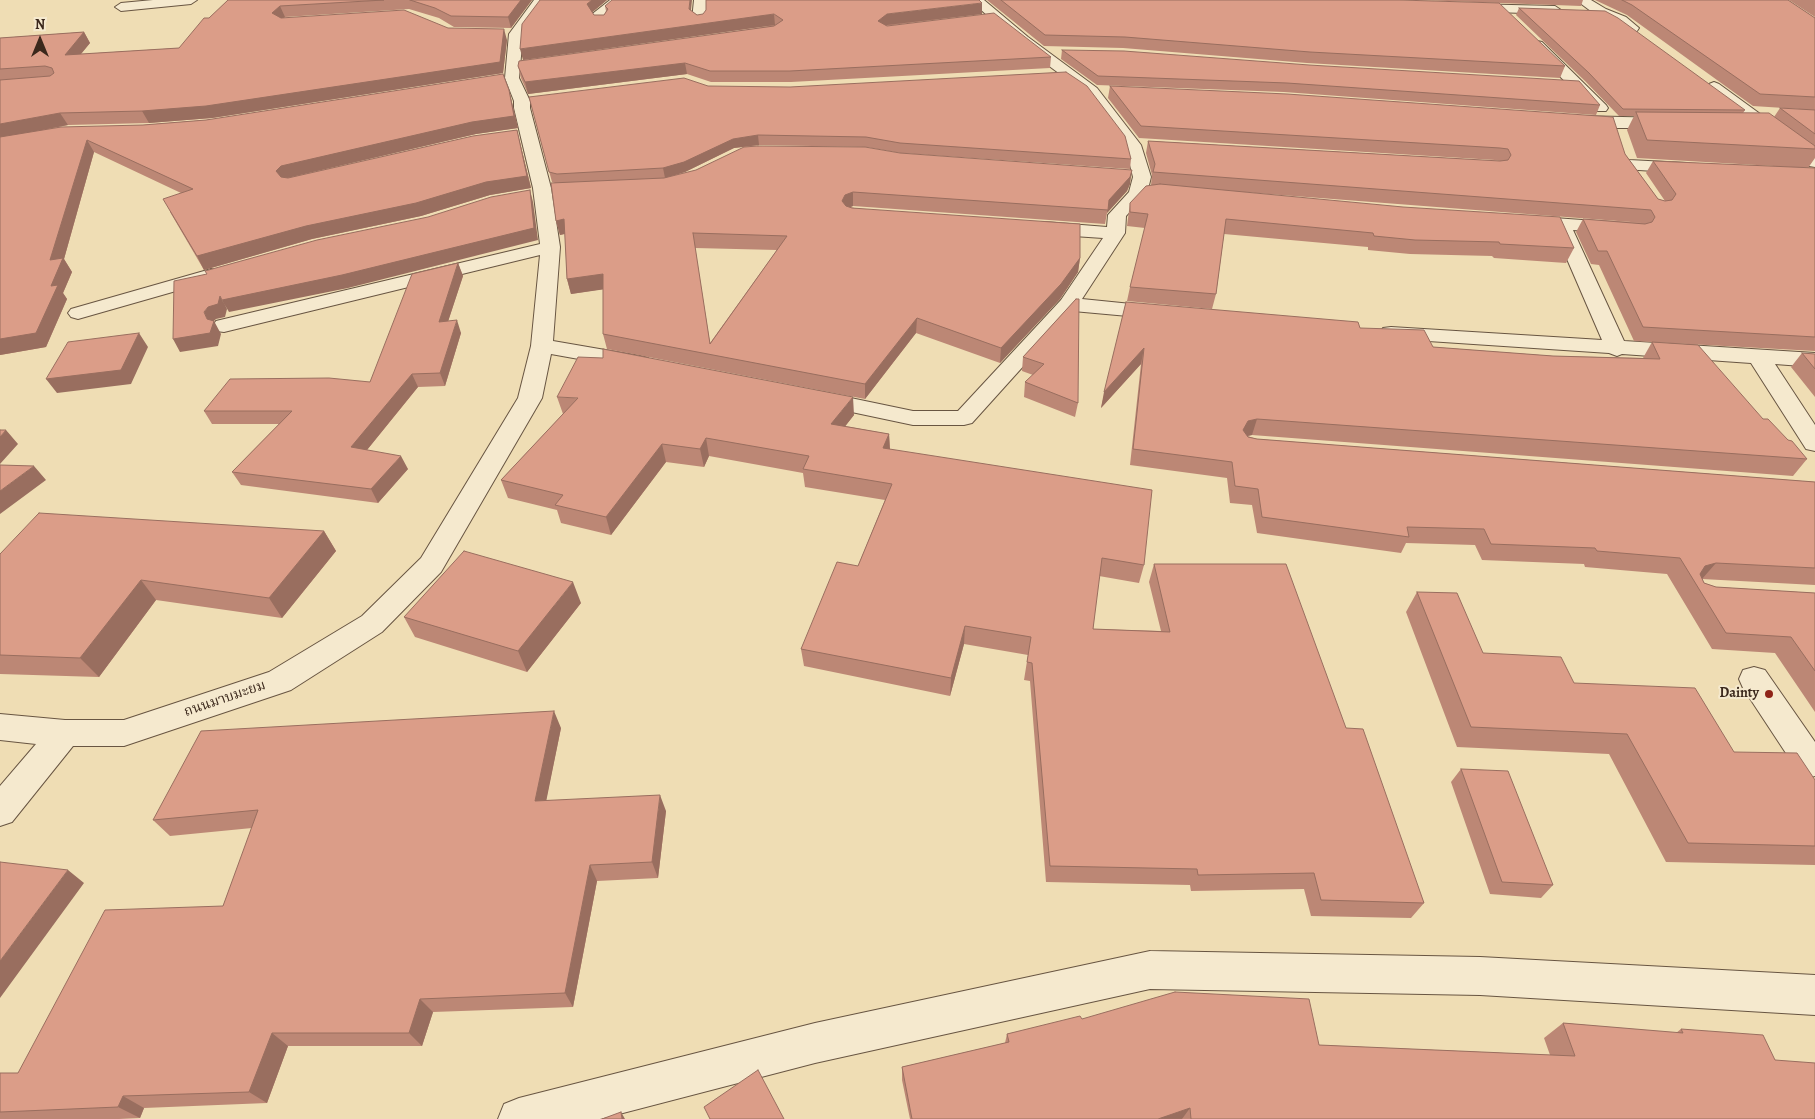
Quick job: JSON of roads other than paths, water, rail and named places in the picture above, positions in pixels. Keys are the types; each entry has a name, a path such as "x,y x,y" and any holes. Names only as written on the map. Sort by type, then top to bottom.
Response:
{"street":[{"path":"121,7 191,0"},
{"path":"601,21 598,15 618,0"},
{"path":"699,20 700,0"},
{"path":"795,394 913,418 964,418 1068,304 1116,233 1117,215 1140,185 1133,144 1092,91 996,18 976,0"},
{"path":"1519,0 1530,10"},
{"name":"ถนนมาบมะยม","path":"0,727 65,733 124,733 280,681 372,624 431,565 530,398 542,346 550,247 542,193 520,135 522,108 531,100 512,73 511,34 539,1"},
{"path":"1460,8 1530,10 1574,7 1601,12 1620,20 1645,37"},
{"path":"1500,9 1513,22"},
{"path":"976,20 996,18"},
{"path":"1526,35 1579,85 1614,123 1634,172 1707,170"},
{"path":"1041,52 1068,53"},
{"path":"1050,76 1069,74"},
{"path":"1701,78 1749,113 1812,171"},
{"path":"1560,84 1579,85"},
{"path":"1092,91 1111,92"},
{"path":"1749,113 1778,115"},
{"path":"1566,120 1684,124"},
{"path":"1733,124 1762,124"},
{"path":"1133,144 1153,146"},
{"path":"1123,176 1157,191"},
{"path":"1513,221 1637,229"},
{"path":"1561,224 1617,348"},
{"path":"1028,227 1116,233"},
{"path":"224,326 550,247"},
{"path":"78,313 228,270"},
{"path":"1068,304 1177,314"},
{"path":"1366,331 1436,338 1815,360"},
{"path":"542,346 658,366"},
{"path":"1759,357 1815,443"},
{"path":"1754,679 1814,766"},
{"path":"0,811 65,733"},
{"path":"519,1119 815,1043 1150,970 1480,976 1815,995"}],"place":[{"name":"Dainty","path":"1769,694"}]}
